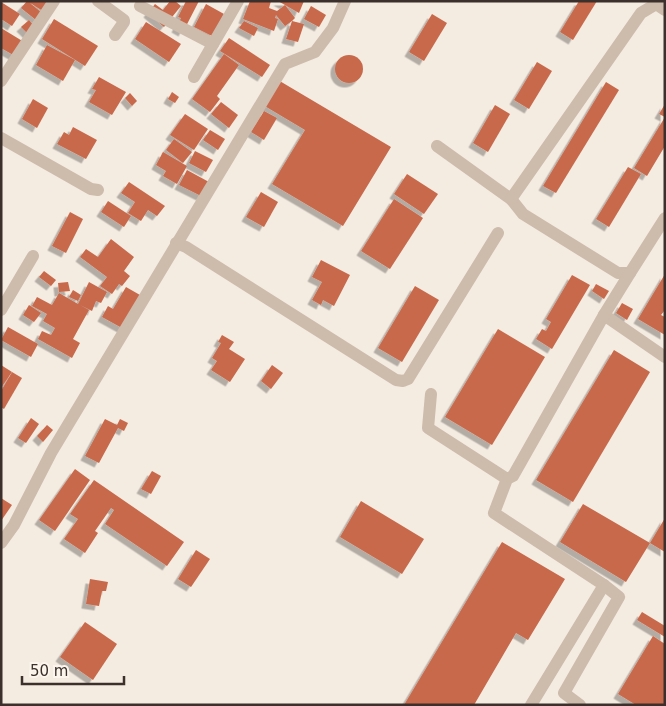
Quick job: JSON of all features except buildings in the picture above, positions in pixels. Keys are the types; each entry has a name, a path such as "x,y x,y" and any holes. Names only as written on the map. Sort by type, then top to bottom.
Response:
{"street":[{"path":"1,81 54,1"},
{"path":"98,1 124,20 115,34"},
{"path":"194,77 238,1"},
{"path":"1,543 14,525 51,453 285,64 315,52 333,28 345,1"},
{"path":"512,199 641,13 659,5"},
{"path":"140,6 212,44"},
{"path":"1,138 91,189 98,190"},
{"path":"437,146 512,199 523,214 618,273 630,273"},
{"path":"580,705 564,693 619,597 604,585 494,513 507,479 513,476 604,315 665,218"},
{"path":"176,244 186,247 396,380 403,381 408,378 498,233"},
{"path":"1,310 33,256"},
{"path":"604,315 665,357"},
{"path":"431,394 428,428 507,479"},
{"path":"531,705 604,585"}]}
